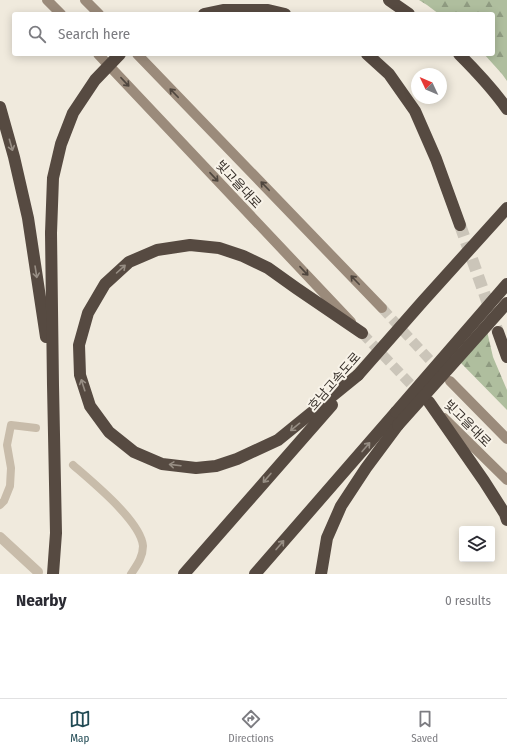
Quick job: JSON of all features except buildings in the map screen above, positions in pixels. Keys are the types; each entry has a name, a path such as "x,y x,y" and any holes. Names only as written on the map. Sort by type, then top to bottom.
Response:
{"highway":[{"path":"388,0 406,12"},
{"path":"214,12 223,10 268,10 276,12"},
{"path":"53,574 56,533 51,233 53,178 62,144 73,113 95,80 118,56"},
{"path":"369,56 389,74 415,111 436,159 460,225"},
{"path":"462,56 501,100 507,109"},
{"path":"0,107 14,157 28,218 53,385"},
{"name":"호남고속도로","path":"184,574 428,295 507,208"},
{"path":"358,375 278,440 237,459 216,466 196,468 162,464 134,452 109,432 90,406 80,375 79,345 88,313 105,284 129,262 157,250 190,244 220,248 243,256 268,268 362,333"},
{"path":"255,574 507,284"},
{"path":"321,574 327,538 341,506 366,468 398,425 507,303"},
{"path":"498,332 507,357"},
{"path":"429,402 484,481 505,514 507,520"}],"main road":[{"path":"47,0 59,12"},
{"path":"85,0 97,12"},
{"name":"빛고을대로","path":"100,56 362,333"},
{"name":"빛고을대로","path":"139,56 382,308"},
{"name":"빛고을대로","path":"450,381 507,439"},
{"name":"빛고을대로","path":"429,402 507,480"}],"street":[{"path":"0,537 38,572"}],"lane":[{"path":"0,505 4,501 10,486 11,468 7,444 11,425 36,428"},
{"path":"73,465 119,508 139,532 143,546 140,562 131,574"}],"green space":[{"path":"419,0 507,0 507,81 486,56 495,56 495,12 436,12"},
{"path":"487,331 493,357 507,390 507,410 460,362"}],"tunnel":[{"path":"460,225 498,332"},
{"path":"382,308 440,371"},
{"path":"362,333 421,395"}]}
